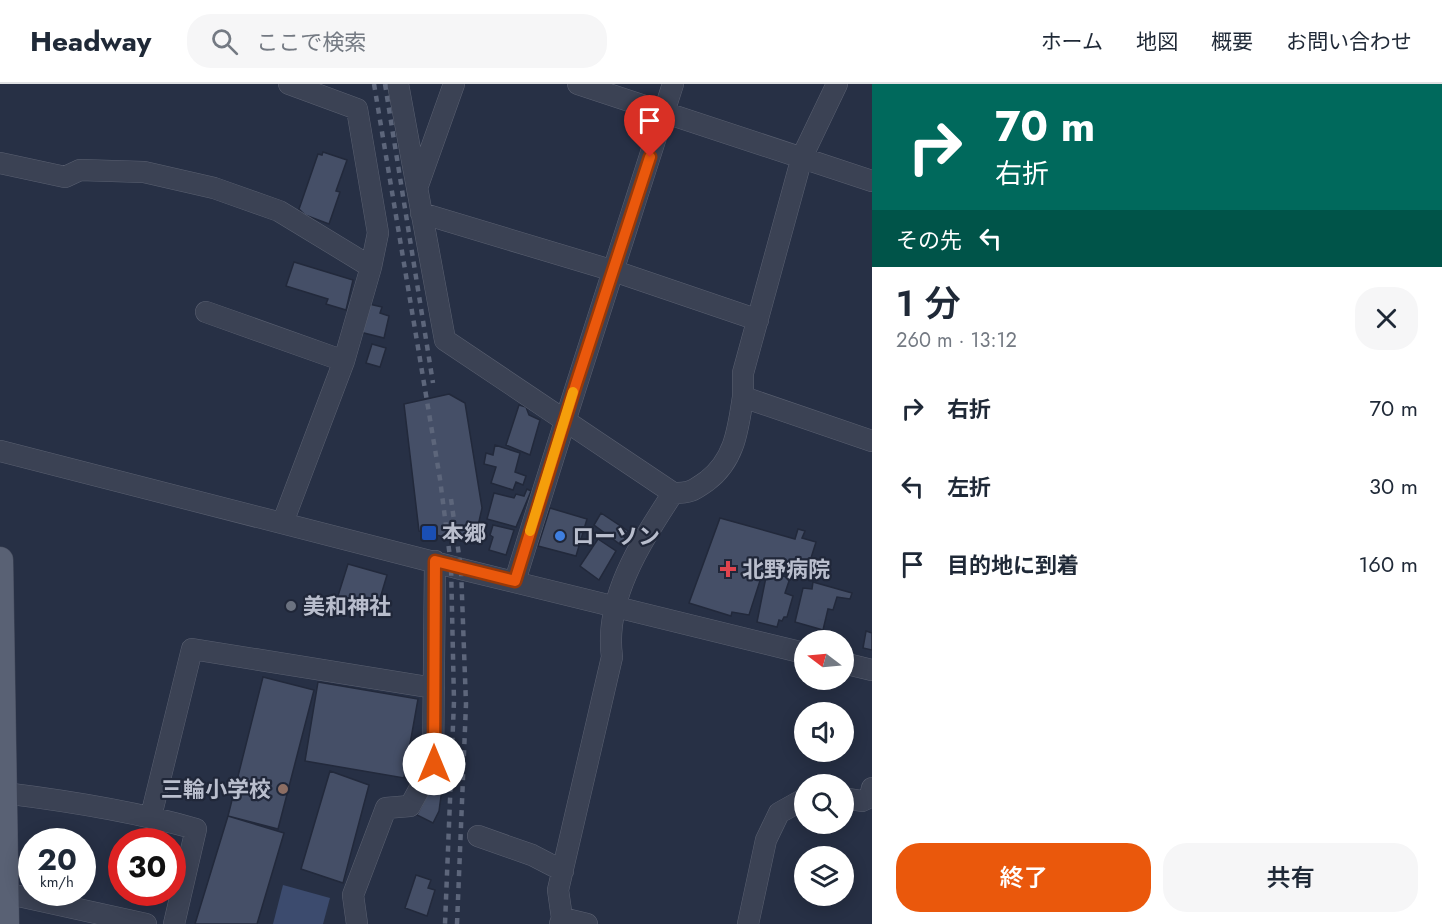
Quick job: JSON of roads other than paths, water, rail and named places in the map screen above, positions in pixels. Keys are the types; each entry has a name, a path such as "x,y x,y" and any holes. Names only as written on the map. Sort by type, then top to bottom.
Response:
{"main road":[{"path":"0,560 6,924"}],"street":[{"path":"283,522 344,360 371,267 378,233 357,109 289,84"},
{"path":"398,84 445,340 673,494 690,493 718,472 730,454 737,434 743,397 743,373 802,157 837,84"},
{"path":"416,188 454,84"},
{"path":"578,84 872,181"},
{"path":"515,581 673,84"},
{"path":"0,163 65,177 80,170 144,172 214,188 279,211 371,267"},
{"path":"421,213 614,271 758,320"},
{"path":"206,312 344,360"},
{"path":"743,397 872,441"},
{"path":"0,451 794,651"},
{"path":"587,924 561,921 558,890 612,657 610,641 616,607 624,581 641,543 673,494"},
{"path":"357,924 353,895 386,808 410,806 434,764 435,561"},
{"path":"151,816 192,649 434,688"},
{"path":"854,666 872,670"},
{"path":"2,785 60,800 151,816 196,829 174,924"},
{"path":"854,800 862,801 870,797 872,788"},
{"path":"748,924 766,840 779,813 794,805"},
{"path":"478,836 532,855 562,872"},
{"path":"5,893 146,924"}],"water":[{"path":"283,885 330,898 323,924 273,924"}],"railway":[{"path":"374,84 440,479 451,565 454,701 445,924"},
{"path":"385,84 433,383"},
{"path":"451,499 461,569 466,704 457,924"}],"place":[{"name":"本郷","path":"429,533"},
{"name":"ローソン","path":"560,536"},
{"name":"北野病院","path":"728,569"},
{"name":"美和神社","path":"291,606"},
{"name":"三輪小学校","path":"283,789"}]}
